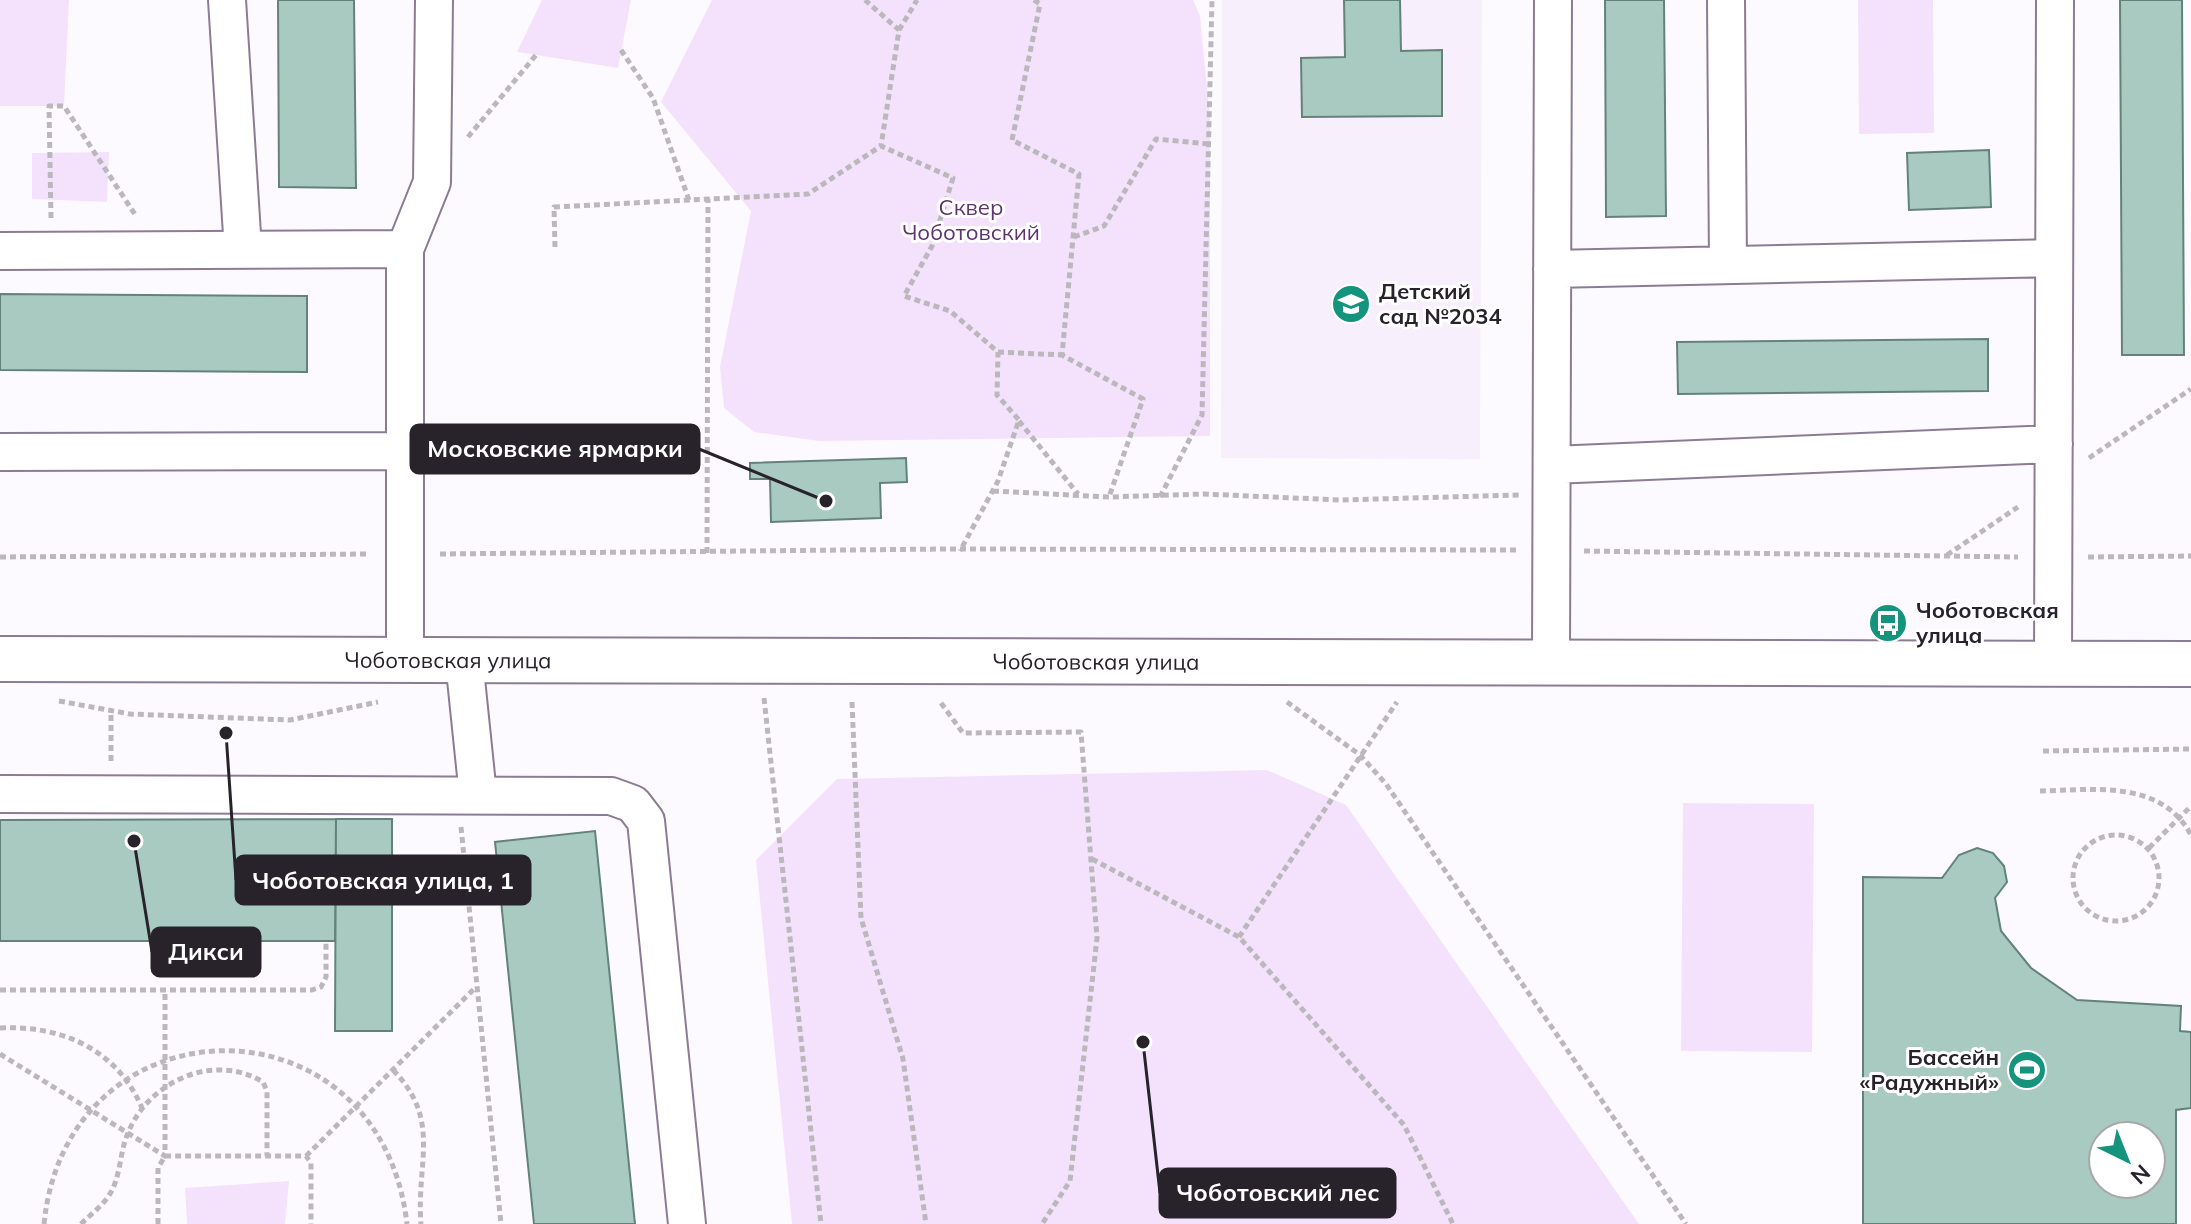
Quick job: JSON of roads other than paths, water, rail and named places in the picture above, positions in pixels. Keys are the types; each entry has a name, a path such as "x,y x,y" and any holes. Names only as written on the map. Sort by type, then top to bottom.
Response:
{"main road":[{"name":"Чоботовская улица","path":"0,659 2191,664"}],"lane":[{"path":"227,0 243,250"},
{"path":"405,659 405,249 432,182 434,0"},
{"path":"1551,663 1553,0"},
{"path":"1726,0 1728,265"},
{"path":"2053,663 2055,0"},
{"path":"0,251 405,249"},
{"path":"1552,269 2054,258"},
{"path":"1552,480 2054,444"},
{"path":"0,452 406,451"},
{"path":"464,660 478,795"},
{"path":"0,794 478,795 623,798 633,804 646,821 687,1224"}],"place":[{"name":"Детский сад №2034","path":"1351,304"},
{"name":"Московские ярмарки","path":"826,501"},
{"name":"Чоботовская улица","path":"1888,623"},
{"name":"Чоботовская улица, 1","path":"226,733"},
{"name":"Дикси","path":"134,841"},
{"name":"Чоботовский лес","path":"1143,1042"},
{"name":"Бассейн «Радужный»","path":"2027,1070"}],"park label":[{"name":"Сквер Чоботовский","path":"971,220"}]}
